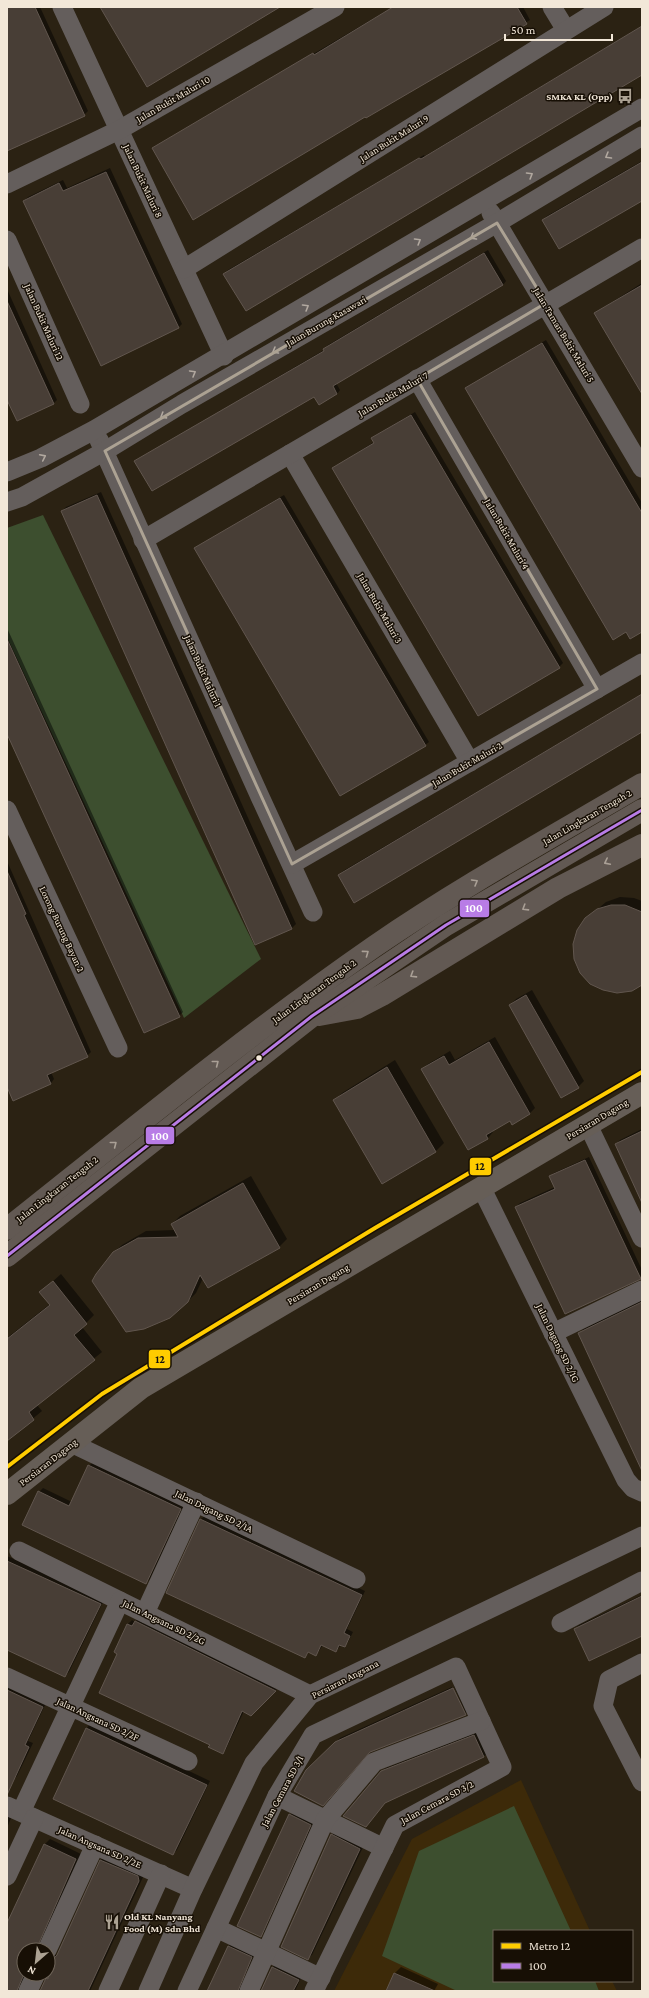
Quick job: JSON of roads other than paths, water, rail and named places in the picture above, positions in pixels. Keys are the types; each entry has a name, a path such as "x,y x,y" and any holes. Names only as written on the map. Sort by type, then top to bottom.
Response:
{"highway":[{"name":"Jalan Lingkaran Tengah 2","path":"7,1229 238,1045 374,947 433,907 642,784"},
{"name":"Jalan Lingkaran Tengah 2","path":"7,1256 312,1016 446,924 642,810"},
{"path":"312,1016 357,1008 382,995 558,888 642,845"}],"main road":[{"name":"Persiaran Dagang","path":"7,1494 141,1388 642,1093"}],"street":[{"name":"Jalan Bukit Maluri 8","path":"62,7 224,356"},
{"name":"Jalan Bukit Maluri 10","path":"7,184 119,130 335,7"},
{"path":"552,7 566,30"},
{"name":"Jalan Bukit Maluri 9","path":"184,269 604,7"},
{"path":"7,472 41,458 94,430 224,356 642,108"},
{"name":"Jalan Burung Kasawari","path":"7,502 22,497 105,451 182,404 497,222 642,136"},
{"name":"Jalan Taman Bukit Maluri 5","path":"484,202 546,303 642,468"},
{"name":"Jalan Bukit Maluri 12","path":"7,240 80,404"},
{"name":"Jalan Bukit Maluri 7","path":"143,540 642,248"},
{"name":"Jalan Bukit Maluri 4","path":"417,380 597,689"},
{"name":"Jalan Bukit Maluri 1","path":"94,430 105,451 143,540 313,912"},
{"name":"Jalan Bukit Maluri 3","path":"290,454 470,762"},
{"name":"Jalan Bukit Maluri 2","path":"292,864 642,663"},
{"name":"Lorong Burung Bayan 2","path":"7,810 118,1048"},
{"path":"588,1125 642,1238"},
{"name":"Jalan Dagang SD 2/1G","path":"481,1187 626,1480 633,1488 642,1492"},
{"path":"553,1333 642,1290"},
{"name":"Jalan Dagang SD 2/1A","path":"72,1443 356,1579"},
{"path":"145,1613 196,1502"},
{"name":"Persiaran Angsana","path":"148,1991 193,1889 254,1763 310,1695 642,1536"},
{"name":"Jalan Angsana SD 2/2G","path":"19,1550 310,1695"},
{"path":"561,1623 642,1581"},
{"path":"7,1876 21,1812 120,1601"},
{"path":"642,1663 609,1680 603,1706 642,1782"},
{"name":"Jalan Cemara SD 3/2","path":"318,1985 395,1826 502,1767 456,1667"},
{"name":"Jalan Cemara SD 3/1","path":"187,1991 277,1796 313,1735 456,1667"},
{"name":"Jalan Angsana SD 2/2F","path":"7,1677 188,1760"},
{"path":"249,1991 325,1820 374,1762 481,1721"},
{"path":"277,1796 384,1848"},
{"name":"Jalan Angsana SD 2/2E","path":"21,1812 193,1889"},
{"path":"51,1942 96,1845"},
{"path":"108,1991 161,1874"},
{"path":"216,1928 266,1952 318,1985"}],"metro line":[{"name":"12","path":"7,1467 102,1394 375,1228 642,1072"}],"place":[{"name":"SMKA KL (Opp)","path":"625,96"},
{"name":"Old KL Nanyang Food (M) Sdn Bhd","path":"112,1922"}]}
